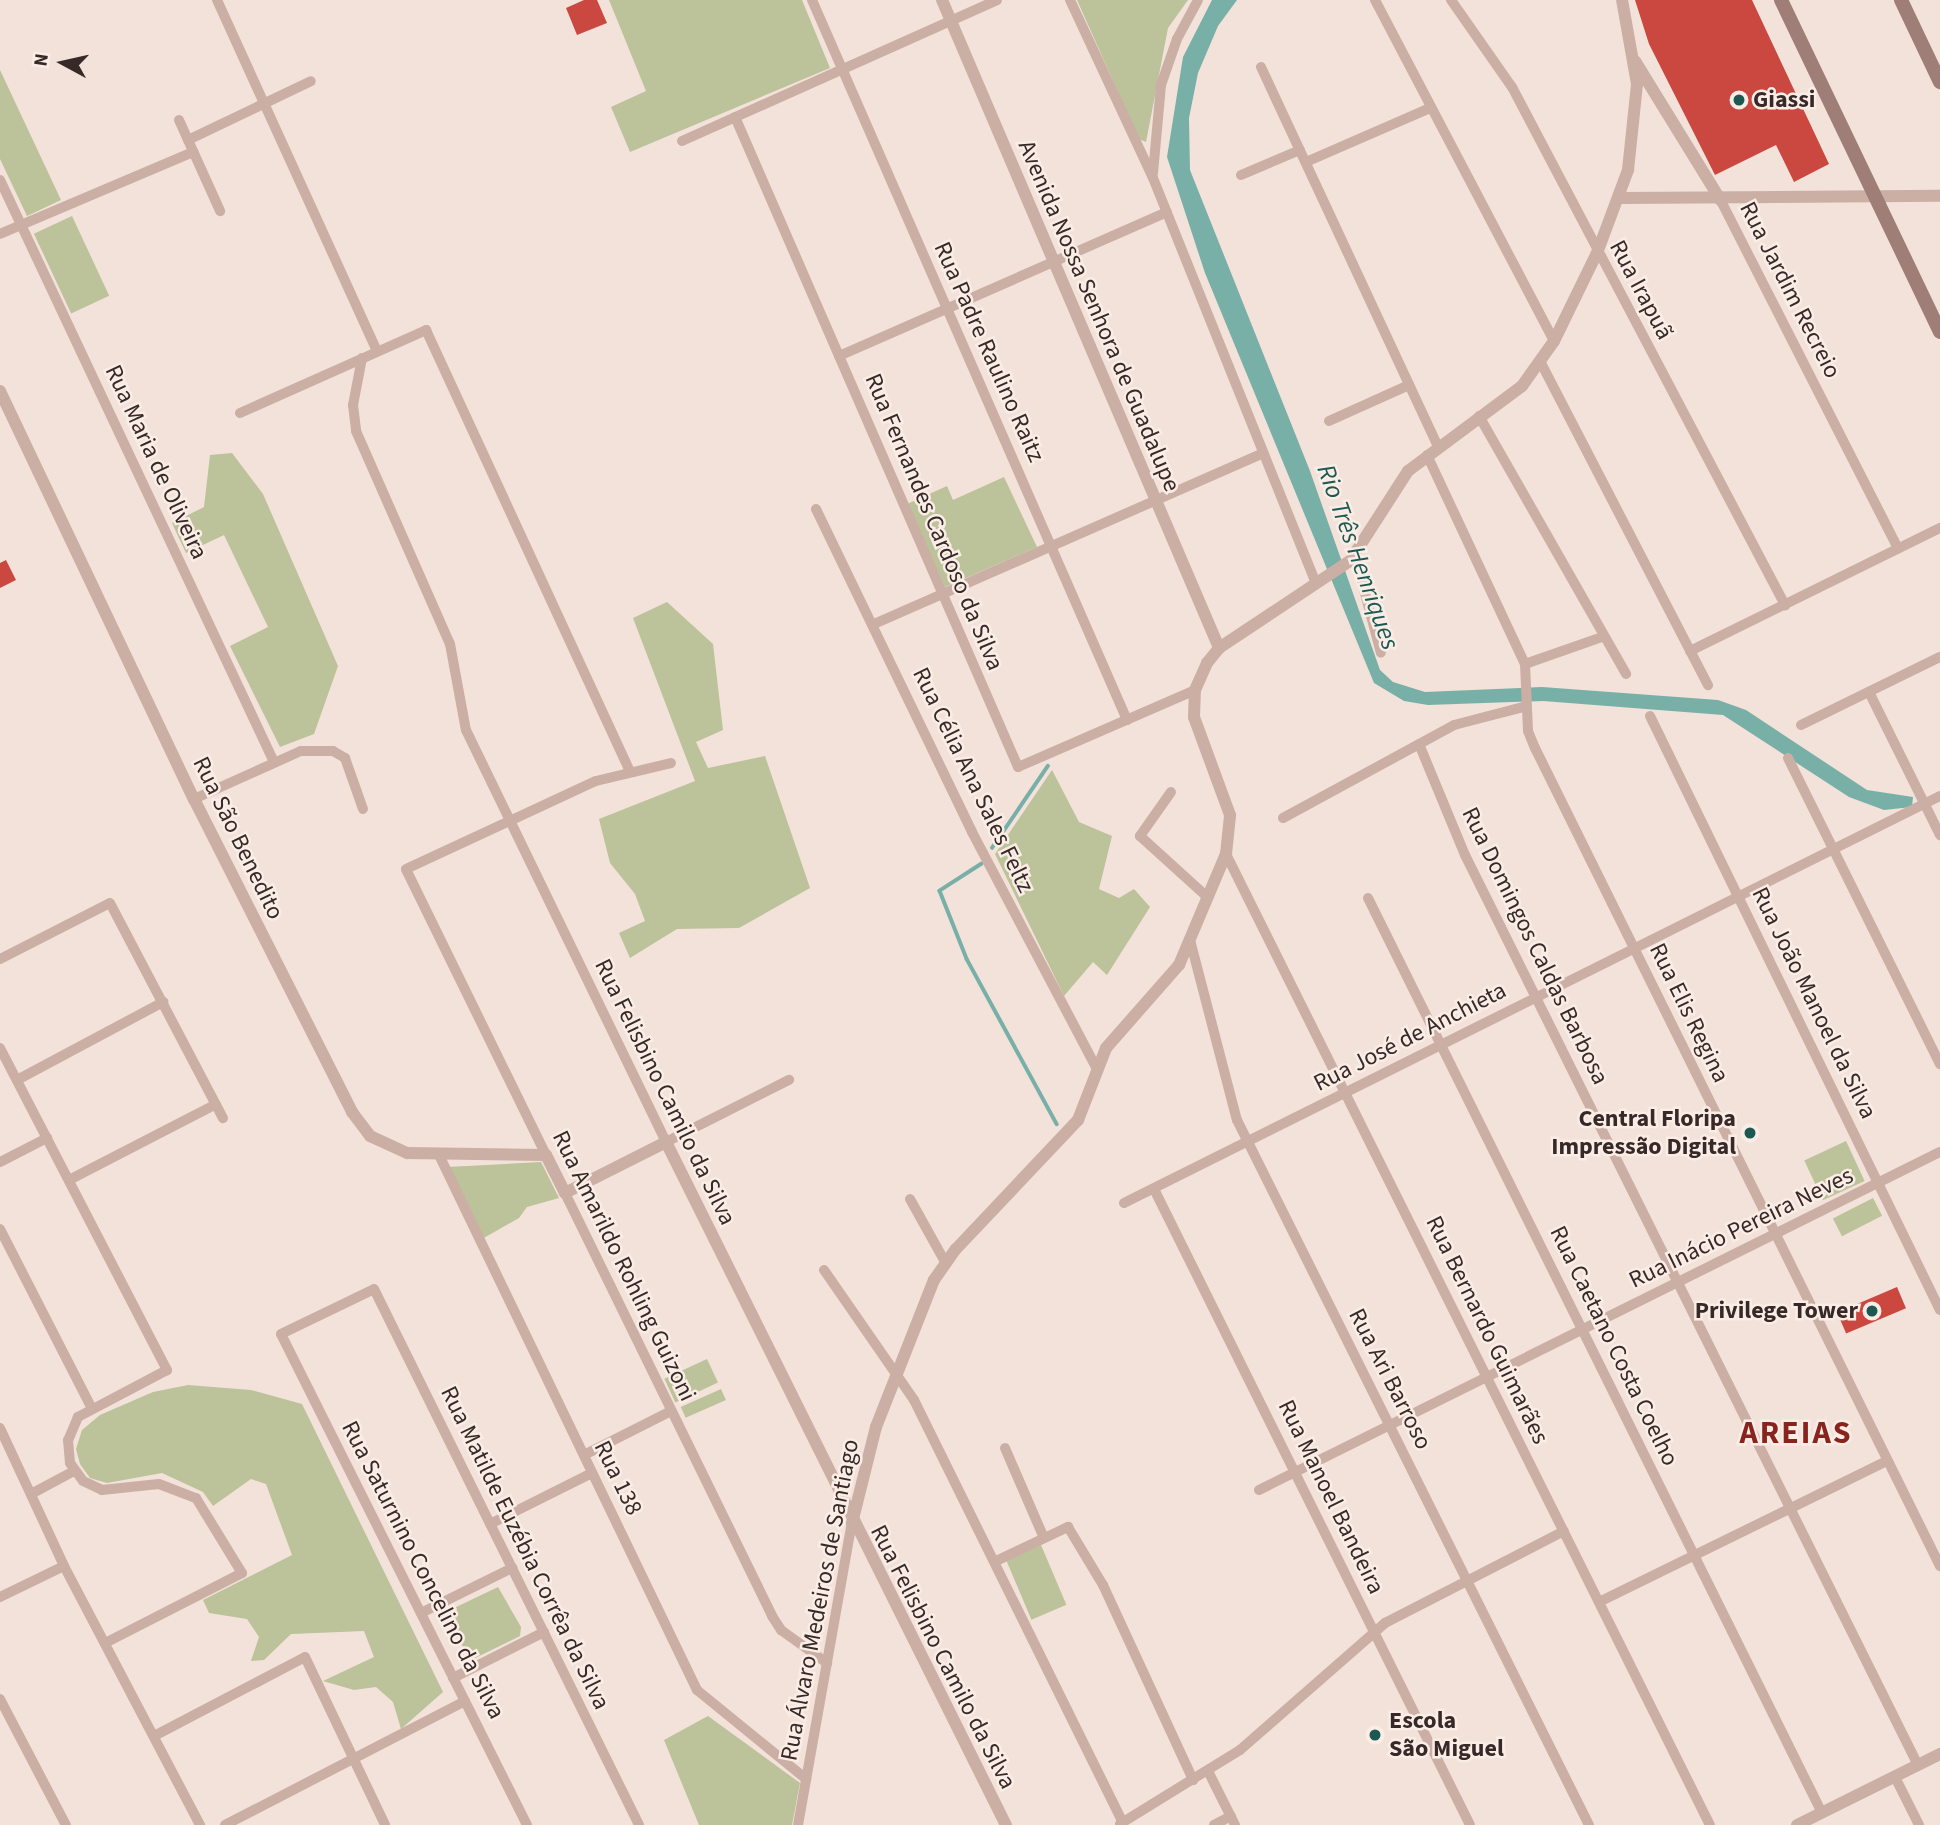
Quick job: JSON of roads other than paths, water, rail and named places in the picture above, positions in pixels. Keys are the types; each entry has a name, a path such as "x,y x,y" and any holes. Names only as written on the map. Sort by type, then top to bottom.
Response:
{"main road":[{"path":"1780,0 1940,332"},
{"path":"1901,0 1940,82"}],"street":[{"path":"217,0 377,351"},
{"name":"Rua Padre Raulino Raitz","path":"812,0 1127,720"},
{"name":"Avenida Nossa Senhora de Guadalupe","path":"942,0 1219,648"},
{"path":"681,141 997,0"},
{"path":"1070,0 1153,178 1263,453 1319,581"},
{"path":"1153,178 1161,85 1177,39 1198,0"},
{"path":"1375,0 1554,341"},
{"name":"Rua Irapuã","path":"1451,0 1512,87 1597,253 1785,605"},
{"path":"1195,690 1219,648 1345,565 1355,556 1403,478 1427,455 1522,386 1541,363 1597,253 1620,198 1636,109 1632,56 1622,0"},
{"name":"Rua Jardim Recreio","path":"1632,56 1721,201 1898,549"},
{"path":"1261,67 1438,447"},
{"path":"188,140 311,81"},
{"path":"1306,162 1430,108"},
{"name":"Rua Fernandes Cardoso da Silva","path":"735,117 1018,767 1195,690"},
{"path":"179,120 220,211"},
{"path":"1241,175 1300,150"},
{"path":"0,234 193,152"},
{"name":"Rua Maria de Oliveira","path":"0,180 274,762"},
{"path":"1620,198 1721,201 1875,200 1940,196"},
{"path":"839,356 1167,212"},
{"path":"240,413 426,330 629,770"},
{"name":"Rua Felisbino Camilo da Silva","path":"362,358 353,405 356,431 450,644 466,730 852,1523 1006,1825"},
{"path":"1541,363 1708,685"},
{"path":"1329,421 1409,385"},
{"name":"Rua São Benedito","path":"0,391 194,799 352,1112 382,1144 440,1157 546,1155"},
{"path":"1479,416 1602,637 1626,674"},
{"path":"874,624 1263,453"},
{"name":"Rua Elis Regina","path":"1427,455 1525,664 1535,748 1940,1566"},
{"name":"Rua Célia Ana Sales Feltz","path":"816,509 874,624 972,832 1096,1067"},
{"path":"1690,651 1940,528"},
{"path":"1355,556 1381,653"},
{"path":"1525,664 1602,637"},
{"path":"1801,725 1940,657"},
{"name":"Rua Álvaro Medeiros de Santiago","path":"798,1825 852,1523 869,1450 896,1373 945,1262 1078,1120 1096,1067 1113,1039 1163,988 1189,940 1205,895 1226,855 1230,815 1197,727 1195,690"},
{"path":"1869,692 1940,835"},
{"path":"1283,818 1468,719 1528,703"},
{"name":"Rua João Manoel da Silva","path":"1650,716 1940,1310"},
{"name":"Rua Domingos Caldas Barbosa","path":"1419,744 1465,855 1918,1765"},
{"path":"194,799 274,762 309,750 341,752 363,809"},
{"path":"1788,758 1940,1064"},
{"path":"510,821 629,770 671,763"},
{"path":"1171,792 1140,836 1205,895"},
{"name":"Rua José de Anchieta","path":"1124,1203 1940,796"},
{"name":"Rua Amarildo Rohling Guizoni","path":"510,821 406,869 777,1625 827,1663"},
{"name":"Rua Bernardo Guimarães","path":"1226,855 1710,1825"},
{"name":"Rua Caetano Costa Coelho","path":"1368,898 1822,1813"},
{"path":"0,959 110,903 223,1118"},
{"name":"Rua Ari Barroso","path":"1189,940 1227,1091 1247,1142 1589,1825"},
{"path":"17,1080 163,1002"},
{"path":"0,1048 167,1370 91,1407 70,1433 74,1471"},
{"path":"565,1193 789,1080"},
{"path":"69,1180 216,1104"},
{"path":"0,1162 47,1138"},
{"name":"Rua Inácio Pereira Neves","path":"1259,1490 1940,1152"},
{"name":"Rua 138","path":"440,1157 697,1690 806,1779"},
{"name":"Rua Manoel Bandeira","path":"1154,1189 1470,1825"},
{"path":"910,1199 945,1262"},
{"path":"0,1228 5,1249 91,1407"},
{"path":"824,1270 896,1373 996,1560 1121,1824 1208,1771 1251,1741 1373,1631 1564,1531"},
{"name":"Rua Saturnino Concelino da Silva","path":"374,1289 281,1334 527,1825"},
{"name":"Rua Matilde Euzébia Corrêa da Silva","path":"374,1289 639,1825"},
{"path":"584,1455 671,1411"},
{"path":"0,1428 64,1566 156,1735 200,1825"},
{"path":"1006,1448 1044,1538"},
{"path":"1600,1602 1887,1461"},
{"path":"31,1494 74,1471"},
{"path":"74,1471 103,1490 159,1483 196,1498 242,1573 106,1643"},
{"path":"490,1524 592,1473"},
{"path":"996,1560 1068,1527 1103,1585 1193,1780"},
{"path":"0,1597 64,1566"},
{"path":"421,1613 512,1568"},
{"path":"453,1678 544,1632"},
{"path":"156,1735 304,1657 351,1761 385,1825"},
{"path":"0,1699 66,1825"},
{"path":"225,1825 464,1701"},
{"path":"1797,1825 1940,1755"},
{"path":"1208,1771 1233,1821 1214,1825"},
{"path":"1895,1777 1919,1825"}],"water":[{"path":"1212,0 1237,0 1218,26 1198,73 1189,118 1190,170 1310,471 1380,670 1393,682 1425,692 1542,687 1718,700 1746,710 1867,790 1913,797 1912,807 1884,810 1849,797 1723,715 1543,701 1428,705 1404,701 1374,683 1205,273 1167,157 1183,57"}],"waterway":[{"path":"992,848 1048,766"},
{"path":"982,864 940,891 967,959 1057,1124"}],"place":[{"name":"Giassi","path":"1739,100"},
{"name":"Central Floripa Impressão Digital","path":"1750,1133"},
{"name":"Privilege Tower","path":"1872,1311"},
{"name":"Escola São Miguel","path":"1375,1735"}],"district":[{"name":"AREIAS","path":"1796,1433"}],"water label":[{"name":"Rio Três Henriques","path":"1358,557"}]}
